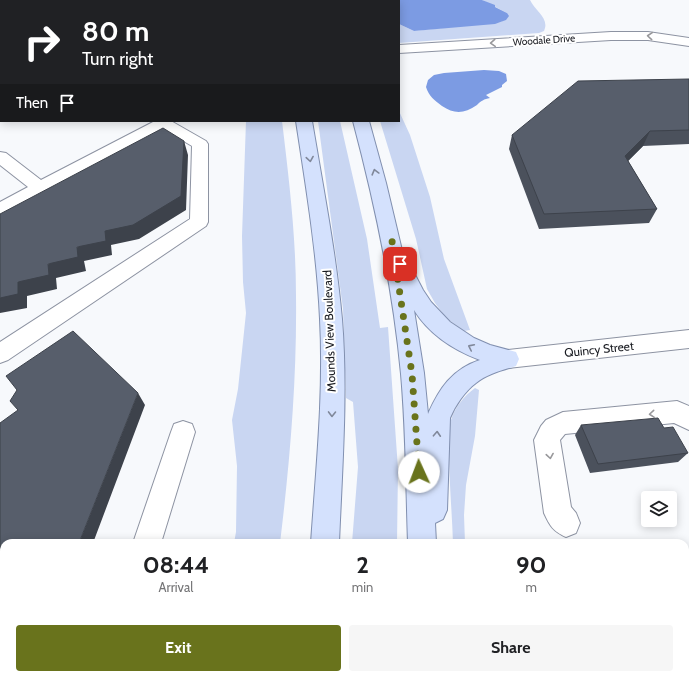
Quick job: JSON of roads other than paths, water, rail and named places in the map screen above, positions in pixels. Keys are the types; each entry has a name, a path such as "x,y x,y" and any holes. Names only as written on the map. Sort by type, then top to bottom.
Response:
{"main road":[{"name":"Mounds View Boulevard","path":"304,122 325,252 331,320 332,413 325,539"},
{"path":"361,122 392,241 412,374 418,443 422,539"},
{"path":"392,241 405,275 414,293 433,320 447,333 479,351 508,359"},
{"path":"432,539 438,418 446,400 467,376 483,368 508,359"}],"street":[{"name":"Woodale Drive","path":"400,50 611,36 648,36 689,42"},
{"name":"Woodale Drive","path":"453,59 601,48 642,49"},
{"path":"656,50 689,55"},
{"path":"0,209 162,122 200,144 199,222 0,354"},
{"path":"0,157 40,188"},
{"name":"Quincy Street","path":"508,359 689,339"},
{"path":"566,523 558,513 548,440 549,432 555,426 563,423 677,412 689,419"},
{"path":"148,539 182,432"}],"water":[{"path":"400,0 482,0 495,5 495,7 507,13 509,16 506,20 495,24 414,31 400,24"},
{"path":"484,70 499,71 506,74 507,81 502,85 502,87 486,95 490,98 483,100 468,110 455,112 446,109 432,98 426,87 428,80 434,75"}]}
